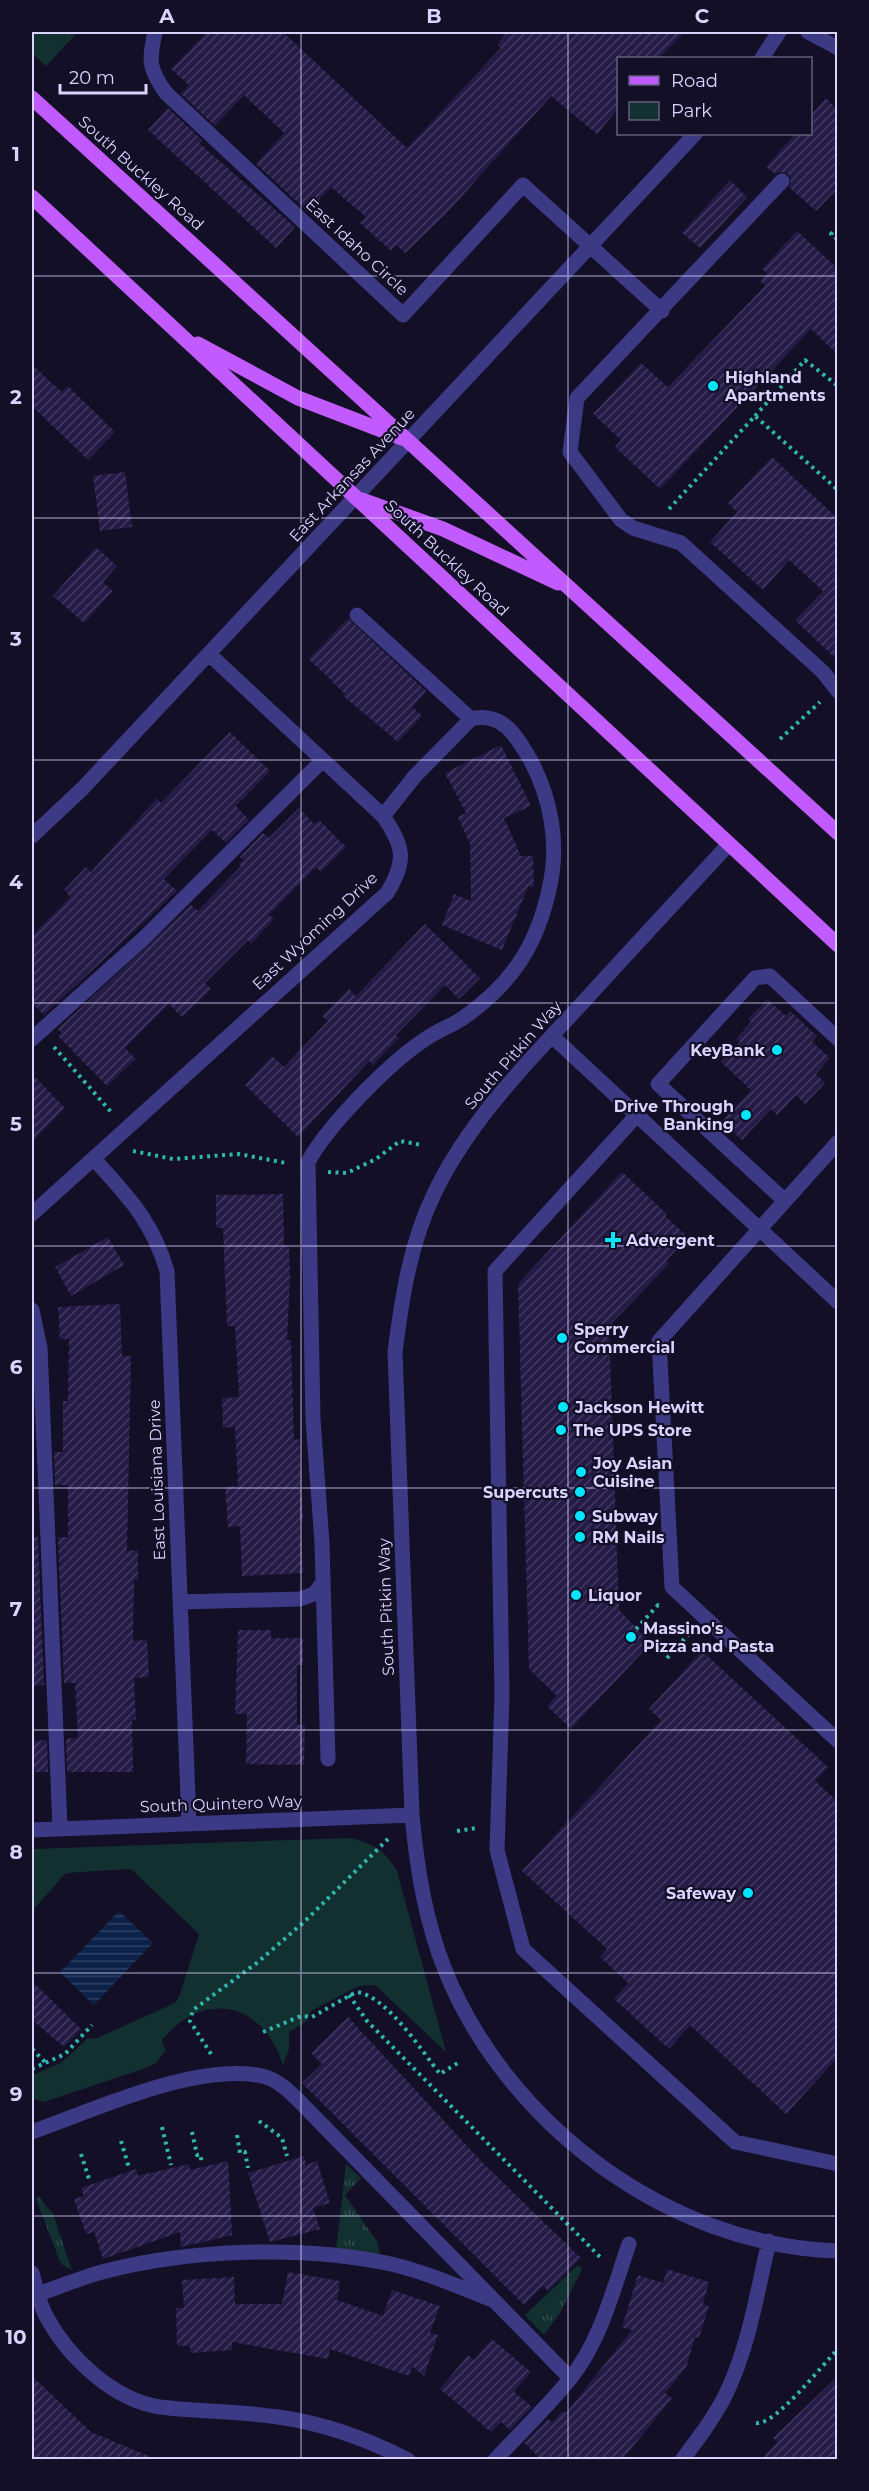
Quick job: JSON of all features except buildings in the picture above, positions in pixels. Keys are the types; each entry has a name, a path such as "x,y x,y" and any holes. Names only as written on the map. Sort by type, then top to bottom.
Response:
{"main road":[{"name":"South Buckley Road","path":"32,98 837,833"},
{"name":"South Buckley Road","path":"32,197 837,945"},
{"path":"179,334 298,398 410,441"},
{"path":"355,498 443,529 572,589"}],"street":[{"name":"East Idaho Circle","path":"155,32 149,59 153,76 166,93 403,315 523,185 590,246"},
{"path":"763,57 779,32"},
{"path":"807,32 837,48"},
{"name":"East Arkansas Avenue","path":"32,837 83,788 694,135"},
{"path":"782,181 662,311 577,398 570,452 621,520 633,528 681,543 823,672 831,694"},
{"path":"590,246 662,311"},
{"path":"357,615 471,719"},
{"name":"East Wyoming Drive","path":"32,1214 387,893 397,876 401,859 399,838 383,816 209,654"},
{"path":"328,1759 321,1586 322,1543 313,1419 308,1162 318,1143 391,1068 426,1038 461,1019 490,998 514,971 531,948 543,919 553,874 554,837 549,810 531,761 507,725 484,715 471,719 415,776 383,816"},
{"path":"35,1035 144,938 322,761"},
{"name":"South Pitkin Way","path":"729,844 492,1101 458,1149 434,1195 415,1243 402,1293 395,1352 412,1815 416,1862 428,1917 446,1970 470,2020 500,2067 536,2110 576,2148 622,2181 677,2211 737,2233 769,2241 837,2251"},
{"path":"784,1200 658,1084 755,978 770,976 837,1039"},
{"path":"552,1036 837,1302"},
{"path":"637,1115 495,1271 502,1695 497,1850 523,1949 735,2142 837,2164"},
{"path":"837,1142 659,1341 672,1587 837,1741"},
{"name":"East Louisiana Drive","path":"94,1159 143,1215 159,1243 167,1271 189,1823"},
{"path":"32,1310 40,1348 60,1828"},
{"path":"180,1602 300,1599 314,1594 321,1586"},
{"name":"South Quintero Way","path":"32,1830 412,1815"},
{"path":"32,2132 165,2085 223,2075 263,2076 281,2085 303,2105 570,2378"},
{"path":"682,2460 702,2433 729,2385 744,2347 769,2241"},
{"path":"495,2460 570,2378 603,2320 628,2244"},
{"path":"38,2294 102,2272 157,2262 269,2253 326,2255 391,2264 441,2279 495,2301"},
{"path":"32,2273 45,2315 64,2344 96,2377 124,2395 158,2406 249,2413 320,2426 385,2448 408,2460"}],"path":[{"path":"837,226 831,234 837,240"},
{"path":"669,509 805,360 837,386"},
{"path":"755,416 837,490"},
{"path":"780,740 831,694"},
{"path":"35,1035 112,1113"},
{"path":"636,1629 658,1605 666,1612"},
{"path":"681,1626 697,1641"},
{"path":"667,1658 689,1634"},
{"path":"223,2075 190,2021 193,2010 258,1962 304,1922 412,1815"},
{"path":"457,1832 480,1828"},
{"path":"263,2032 301,2016 312,2017 356,1992 364,1992 395,2017 440,2074 461,2061"},
{"path":"350,1995 367,2021 608,2265"},
{"path":"32,2069 65,2054 92,2025"},
{"path":"32,2049 46,2063"},
{"path":"260,2121 282,2138 287,2156"},
{"path":"162,2127 171,2164"},
{"path":"192,2132 196,2155 200,2154 202,2163"},
{"path":"237,2135 240,2153 245,2152 248,2168"},
{"path":"121,2141 129,2168"},
{"path":"81,2154 89,2178"},
{"path":"756,2423 762,2424 775,2416 837,2349"}],"green space":[{"path":"32,32 78,32 46,66 32,53"},
{"path":"352,1838 379,1849 397,1871 446,2052 375,1985 359,1986 311,2011 307,2021 289,2032 289,2049 283,2065 274,2044 262,2027 247,2016 231,2010 213,2009 196,2014 178,2024 162,2040 165,2051 156,2063 146,2068 44,2102 32,2098 32,2075 61,2063 88,2038 95,2039 175,2003 179,1997 199,1934 131,1869 66,1873 32,1911 32,1849"},
{"path":"346,2164 361,2178 345,2195 378,2243 380,2257 336,2251"},
{"path":"38,2196 53,2214 72,2270 61,2264 36,2199"},
{"path":"578,2265 582,2269 560,2313 544,2335 525,2315"}],"water":[{"path":"119,1911 153,1943 94,2005 60,1972"}],"place":[{"name":"Highland Apartments","path":"713,386"},
{"name":"KeyBank","path":"777,1050"},
{"name":"Drive Through Banking","path":"746,1115"},
{"name":"Advergent","path":"613,1240"},
{"name":"Sperry Commercial","path":"562,1338"},
{"name":"Jackson Hewitt","path":"563,1407"},
{"name":"The UPS Store","path":"561,1430"},
{"name":"Joy Asian Cuisine","path":"581,1472"},
{"name":"Supercuts","path":"580,1492"},
{"name":"Subway","path":"580,1516"},
{"name":"RM Nails","path":"580,1537"},
{"name":"Liquor","path":"576,1595"},
{"name":"Massino's Pizza and Pasta","path":"631,1637"},
{"name":"Safeway","path":"748,1893"}]}
